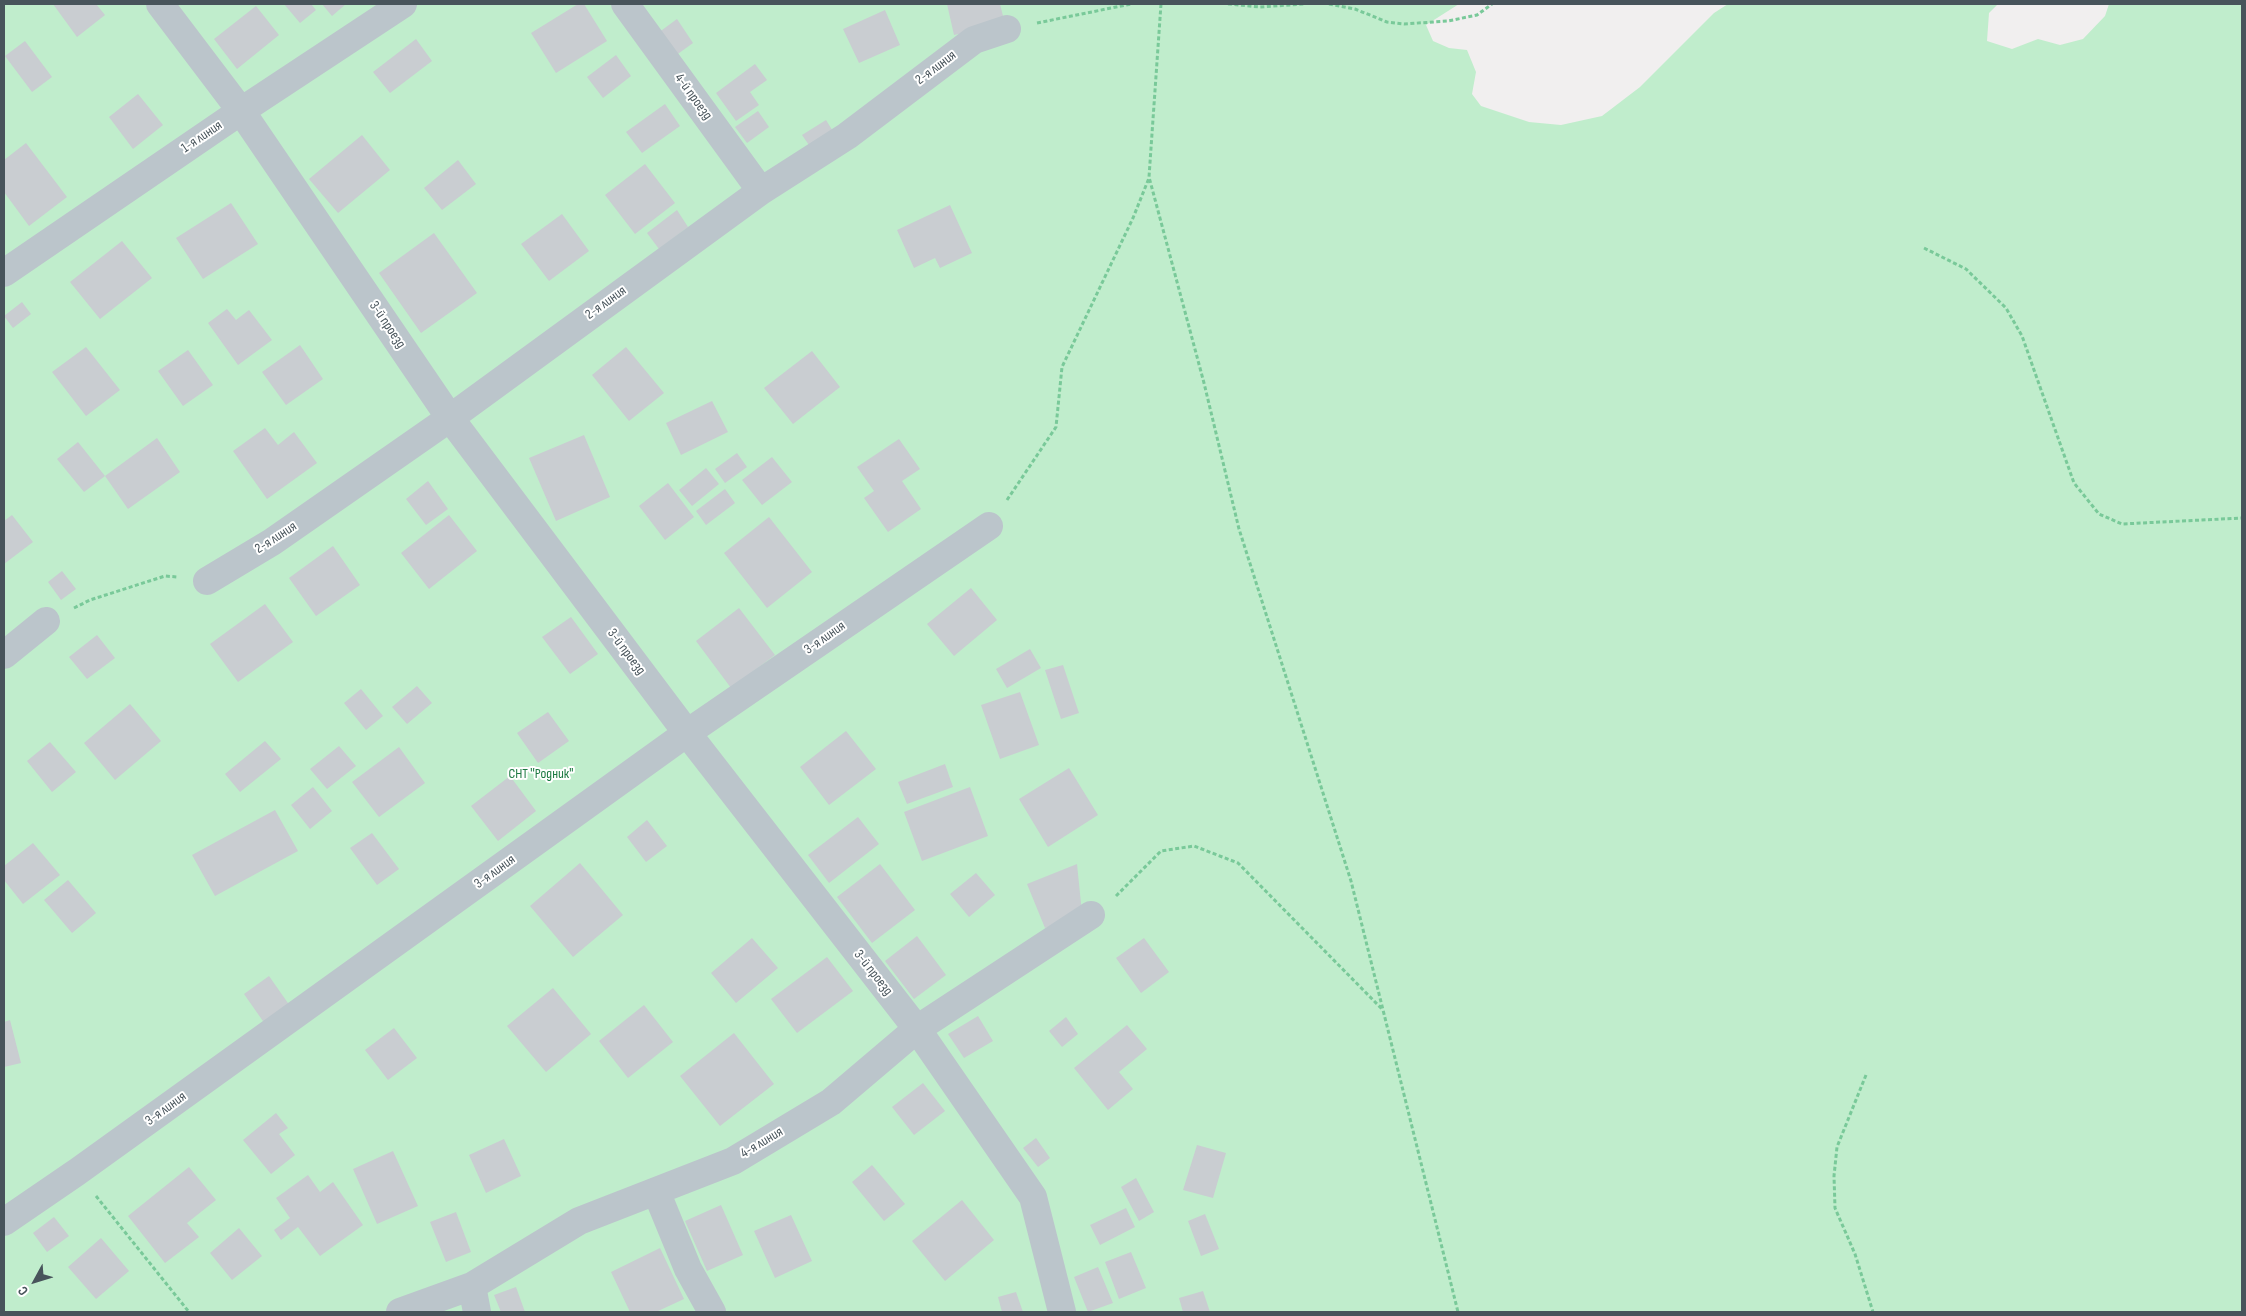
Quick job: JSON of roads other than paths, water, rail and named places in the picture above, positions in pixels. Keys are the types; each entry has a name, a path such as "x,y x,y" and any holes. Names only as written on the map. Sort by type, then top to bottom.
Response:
{"street":[{"name":"3-й проезд","path":"160,4 241,111 450,418 687,733 917,1029 1033,1197 1062,1312"},
{"name":"1-я линия","path":"4,273 241,111 403,4"},
{"name":"4-й проезд","path":"625,4 761,191"},
{"name":"2-я линия","path":"207,580 272,542 450,418 761,191 847,136 974,40 1007,29"},
{"name":"3-я линия","path":"4,1222 77,1172 687,733 989,526"},
{"path":"4,655 46,621"},
{"name":"4-я линия","path":"400,1312 474,1299 579,1221 733,1161 831,1102 917,1029 1091,915"},
{"path":"656,1191 688,1269 712,1312"}],"park label":[{"name":"СНТ ''Родник''","path":"541,774"}]}
